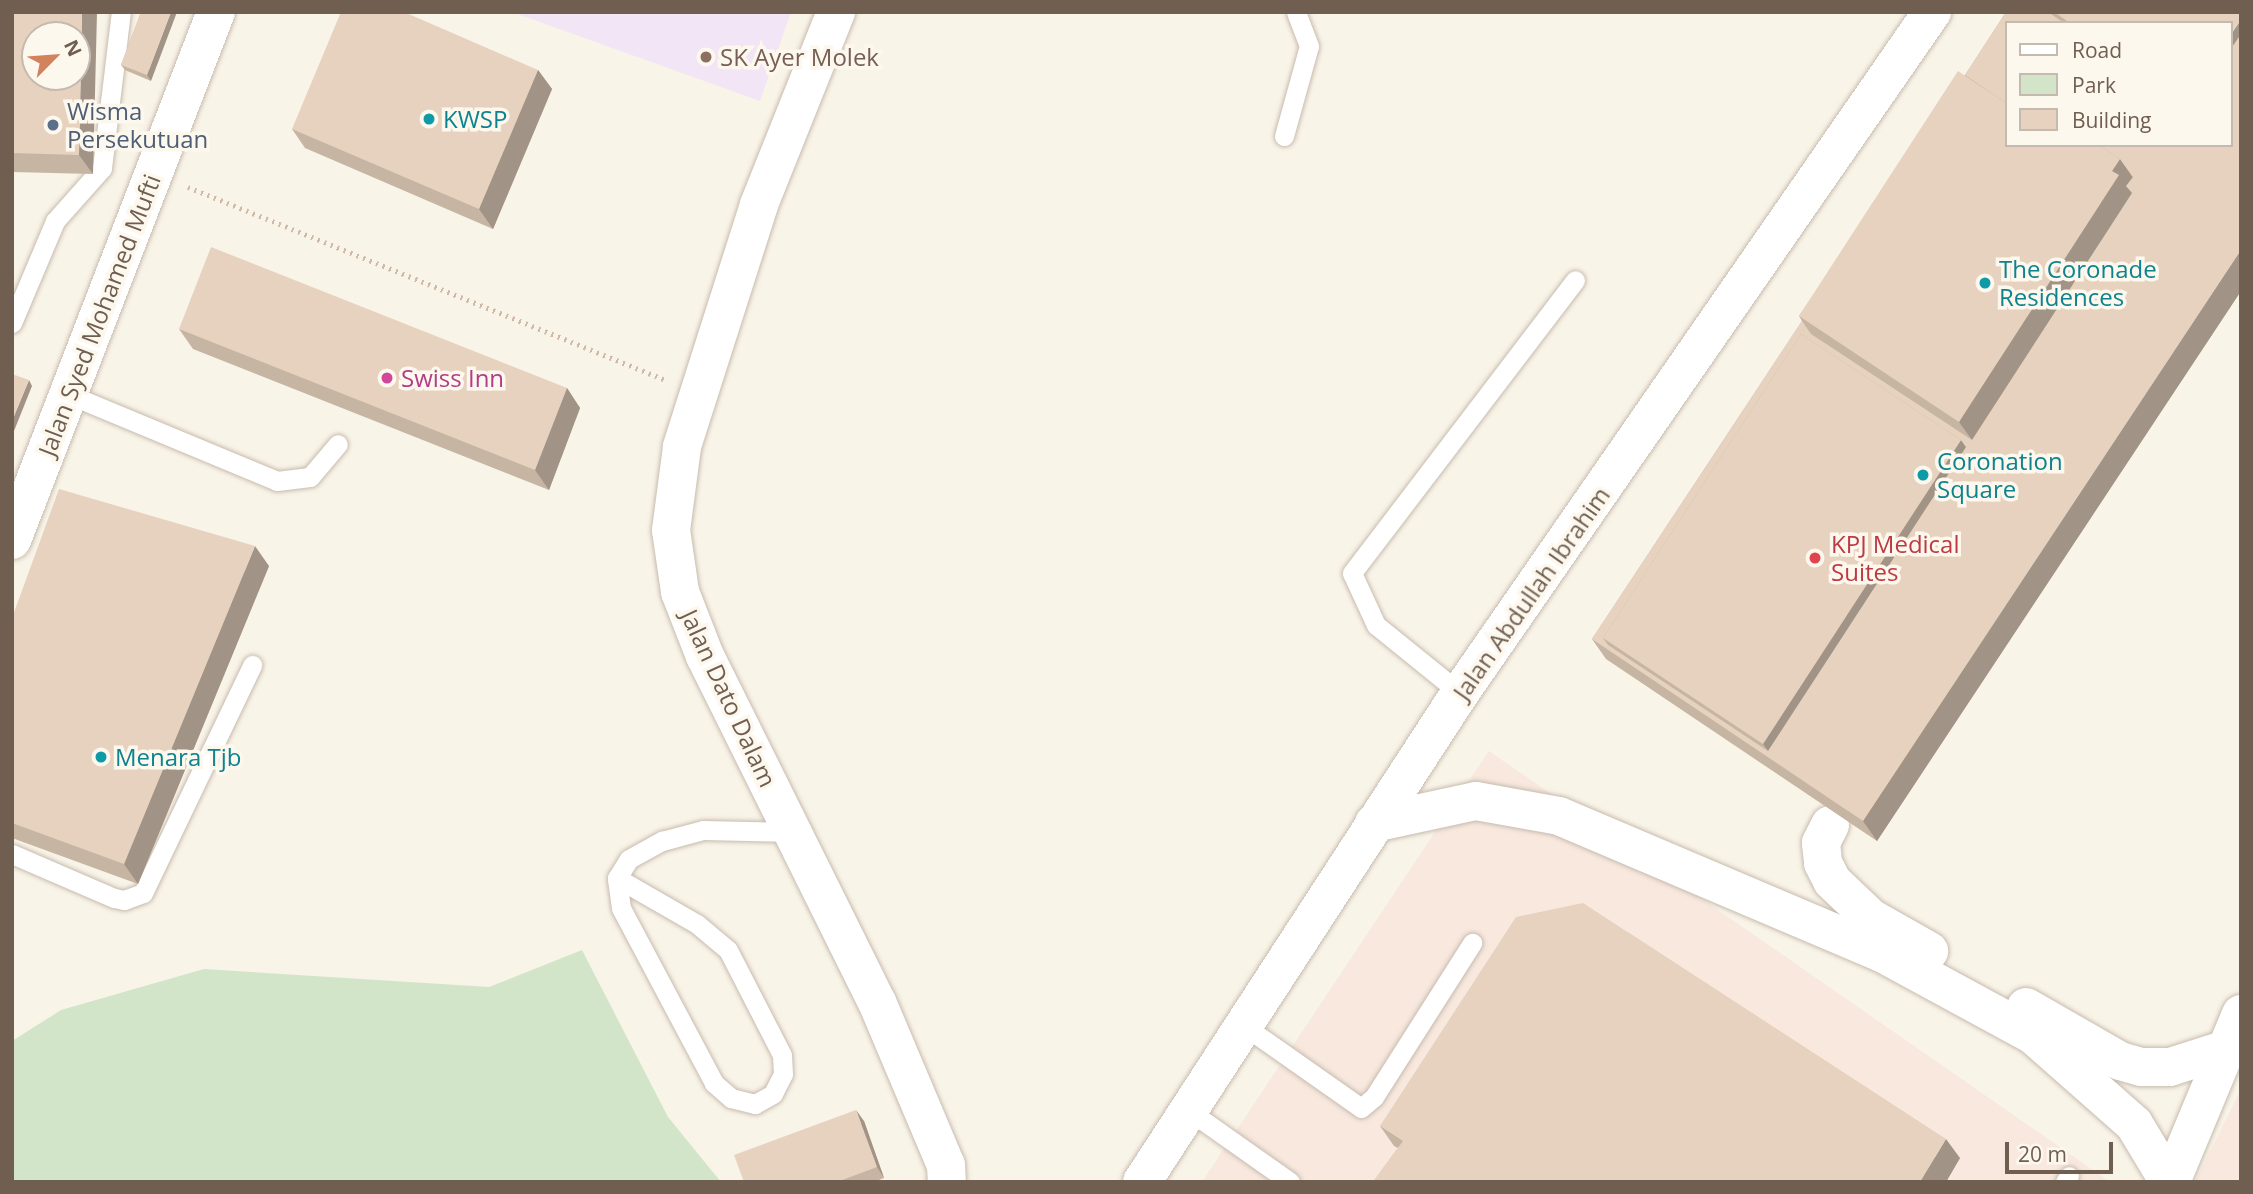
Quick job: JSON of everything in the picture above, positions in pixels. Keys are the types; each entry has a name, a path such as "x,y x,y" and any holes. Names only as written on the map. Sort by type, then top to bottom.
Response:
{"street":[{"name":"Jalan Syed Mohamed Mufti","path":"12,540 216,12"},
{"name":"Jalan Dato Dalam","path":"836,12 759,205 699,393 682,447 671,530 680,592 705,656 877,1002 956,1176"},
{"name":"Jalan Abdullah Ibrahim","path":"1142,1182 1460,693 1932,12"},
{"path":"1374,823 1476,801 1559,816 1884,954 2033,1035 2134,1124 2170,1182"},
{"path":"1830,825 1821,843 1823,863 1832,881 1871,918 2120,1061 2170,1067 2233,1051"},
{"path":"2170,1182 2233,1051"}],"lane":[{"path":"12,323 55,221 102,168 121,12"},
{"path":"1284,136 1309,46 1296,12"},
{"path":"1460,693 1376,625 1352,573 1575,280"},
{"path":"68,394 277,481 310,477 338,444"},
{"path":"12,854 114,898 124,900 143,892 252,665"},
{"path":"617,878 697,925 728,950 782,1055 783,1074 773,1094 755,1104 731,1098 714,1083 621,908 617,878 629,859 704,830 793,832"},
{"path":"1243,1025 1362,1108 1374,1097 1472,943"},
{"path":"1188,1110 1290,1182"}],"path":[{"path":"153,173 699,393"}],"shaded area":[{"name":"SK Ayer Molek","path":"512,12 791,12 760,101"},
{"path":"1489,751 2110,1182 1202,1182"},
{"path":"2241,1089 2241,1182 2195,1182"}],"green space":[{"path":"582,950 668,1117 721,1182 12,1182 12,1041 61,1010 204,969 489,987"}],"building":[{"path":"12,12 82,12 82,21 21,21 21,91 80,91 79,155 12,153"},
{"path":"141,12 171,12 147,75 121,65"},
{"name":"KWSP","path":"341,12 404,12 538,70 479,209 292,129"},
{"path":"2006,12 2048,12 2061,21 2004,21 2004,102 1965,75"},
{"path":"2054,12 2241,12 2241,20 2232,33 2232,21 2067,21"},
{"path":"2241,34 2241,250 1863,821 1592,639 1802,321 1811,334 1972,440 2132,193 2126,186 2133,177 2120,159 2102,147 2232,147 2232,47","holes":["1801,334 1961,440 1966,447 1768,751 1608,645 1603,638"]},
{"name":"The Coronade Residences","path":"1958,71 2004,102 2004,147 2102,147 2120,159 2112,171 2119,175 1959,422 1799,316"},
{"name":"Swiss Inn","path":"211,247 567,388 535,470 179,329"},
{"path":"1801,334 1961,440 1763,744 1603,638"},
{"path":"12,374 29,380 12,421"},
{"name":"Menara Tjb","path":"59,489 255,546 124,864 12,823 12,618"},
{"path":"1583,903 1946,1139 1920,1182 1373,1182 1403,1141 1380,1126 1516,917"},
{"path":"856,1110 877,1167 837,1182 744,1182 734,1155"}],"place":[{"name":"SK Ayer Molek","path":"706,57"},
{"name":"KWSP","path":"429,119"},
{"name":"Wisma Persekutuan","path":"53,125"},
{"name":"The Coronade Residences","path":"1985,283"},
{"name":"Swiss Inn","path":"387,378"},
{"name":"Coronation Square","path":"1923,475"},
{"name":"KPJ Medical Suites","path":"1815,558"},
{"name":"Menara Tjb","path":"101,757"}]}
